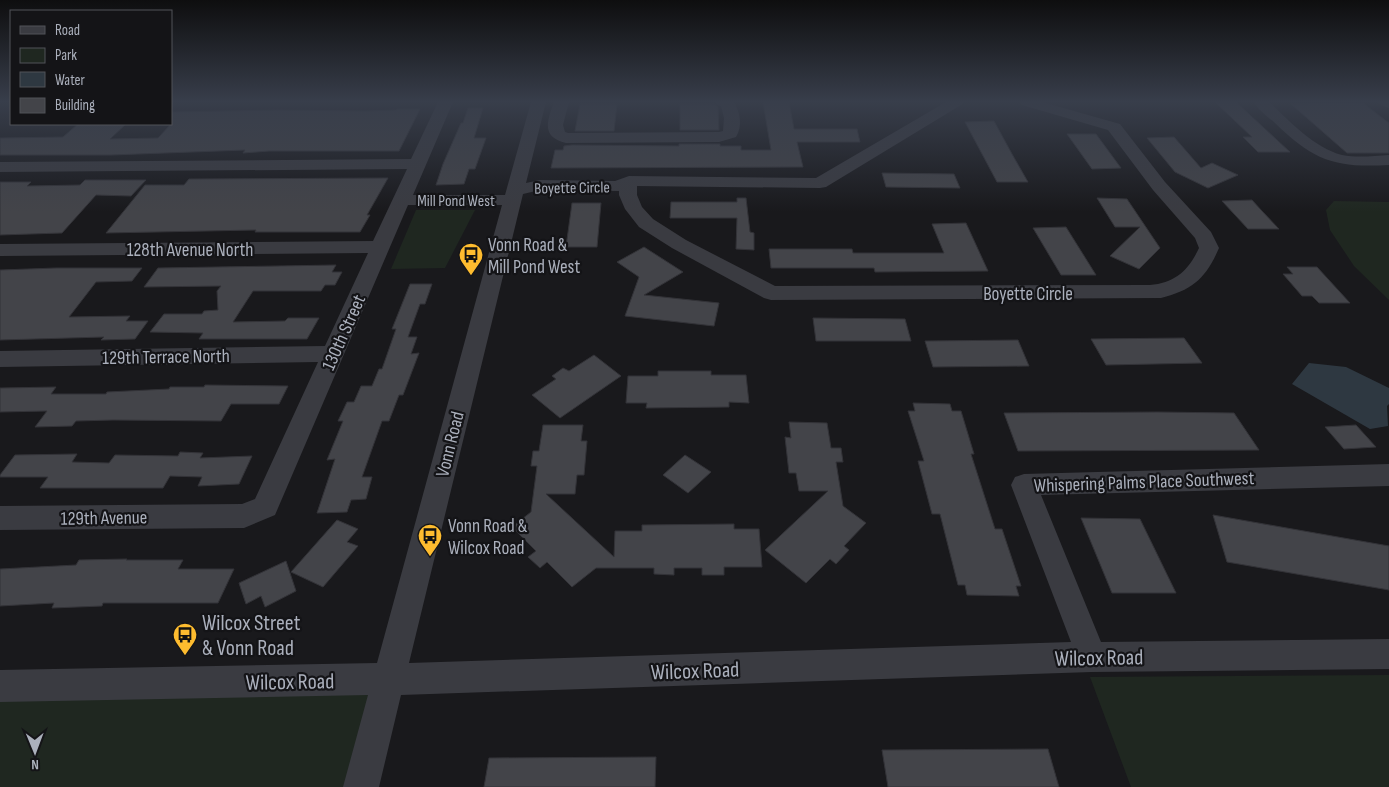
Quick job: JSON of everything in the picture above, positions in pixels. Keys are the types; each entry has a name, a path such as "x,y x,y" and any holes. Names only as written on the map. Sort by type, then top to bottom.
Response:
{"street":[{"name":"130th Street","path":"207,515 244,516 265,507 428,139"},
{"name":"Vonn Road","path":"361,787 528,139"},
{"name":"Boyette Circle","path":"515,188 540,185 618,186 629,181 820,183 894,139"},
{"name":"Boyette Circle","path":"629,181 628,195 634,209 646,223 680,244 771,292 1164,292 1184,285 1196,271 1209,248 1204,236 1159,186 1124,139"},
{"path":"1304,139 1328,156 1353,161 1389,160"},
{"path":"0,167 417,164"},
{"name":"Mill Pond West","path":"400,200 515,188"},
{"name":"128th Avenue North","path":"0,250 380,248"},
{"name":"129th Terrace North","path":"0,358 332,354"},
{"name":"Whispering Palms Place Southwest","path":"1092,657 1024,485 1389,475"},
{"name":"129th Avenue","path":"0,518 207,515"},
{"name":"Wilcox Road","path":"0,686 389,679 1092,657 1389,654"}],"green space":[{"path":"1334,201 1389,202 1389,300 1354,266 1330,230 1326,210"},
{"path":"416,210 475,210 445,268 391,269"},
{"path":"1389,675 1389,787 1131,787 1090,677"},
{"path":"371,693 344,787 0,787 0,699"}],"water":[{"path":"1309,363 1346,367 1389,388 1389,404 1387,406 1388,426 1370,429 1292,384"}],"building":[{"path":"0,139 405,139 399,151 269,151 243,153 245,150 111,155 0,155"},
{"path":"454,139 486,139 475,169 469,169 464,184 436,185"},
{"path":"769,139 859,139 860,142 797,142 803,167 551,168 555,150 563,150 564,146 572,145 679,146 679,144 720,144 720,146 741,146 741,150 771,150"},
{"path":"974,139 1004,139 1028,182 997,182"},
{"path":"1070,139 1099,139 1121,168 1092,169"},
{"path":"1148,139 1176,139 1201,168 1212,163 1238,175 1208,188 1175,172"},
{"path":"1245,139 1276,139 1290,152 1258,152"},
{"path":"1331,139 1389,139 1389,153 1347,153"},
{"path":"882,173 954,174 960,188 886,187"},
{"path":"388,178 367,215 370,215 360,232 255,232 256,230 106,233 145,185 184,185 189,179"},
{"path":"85,180 146,180 131,196 96,195 62,233 0,235 0,182 31,182 27,186 80,185"},
{"path":"737,198 746,198 750,232 754,233 754,250 736,249 737,218 670,218 671,202 737,202"},
{"path":"1097,198 1127,199 1160,248 1139,269 1110,256 1140,227 1115,227"},
{"path":"1252,200 1279,229 1248,229 1222,201"},
{"path":"572,203 601,203 597,247 566,247"},
{"path":"966,223 988,271 875,272 874,268 771,268 769,249 852,249 853,253 944,253 932,224"},
{"path":"1066,227 1096,275 1061,275 1033,228"},
{"path":"644,247 683,272 644,295 719,303 714,326 625,316 639,277 617,262"},
{"path":"336,265 332,272 342,272 335,285 325,285 321,291 253,291 233,322 319,318 307,339 199,339 203,333 150,332 164,314 202,314 204,311 218,310 217,291 221,286 144,287 158,268"},
{"path":"1287,267 1317,267 1350,303 1319,303 1312,296 1302,296 1283,274 1293,274"},
{"path":"142,268 132,281 96,282 69,317 130,316 126,321 148,321 135,339 101,340 104,337 0,340 0,270"},
{"path":"410,284 432,284 425,304 420,304 408,337 417,337 411,354 419,353 403,395 399,395 389,421 382,421 362,477 372,477 366,499 351,500 347,512 317,513 335,459 327,460 343,421 338,421 347,402 354,402 361,386 372,386 379,369 382,369 396,329 392,329"},
{"path":"813,318 905,319 911,341 816,341"},
{"path":"1184,338 1202,363 1106,365 1091,339"},
{"path":"1018,340 1029,366 933,367 925,341"},
{"path":"594,355 621,376 560,418 532,395 556,379 552,376 563,368 569,371"},
{"path":"658,371 711,371 711,375 746,375 749,403 729,402 729,407 646,408 647,403 626,403 628,376 658,376"},
{"path":"205,385 288,386 279,404 231,404 221,421 76,421 72,426 35,427 47,411 0,412 0,388 56,387 51,394 106,394 107,392 169,389 170,387 204,387"},
{"path":"913,403 950,404 952,411 961,411 974,454 971,454 995,529 1002,529 1021,586 1016,586 1019,596 967,595 965,585 958,585 940,514 932,514 918,461 924,461 908,411 915,411"},
{"path":"1004,413 1234,413 1259,450 1018,451"},
{"path":"789,422 827,423 831,448 841,448 843,462 836,462 843,506 866,523 844,546 849,550 836,564 830,559 806,583 765,550 828,491 799,491 796,473 789,473 785,437 791,438"},
{"path":"543,425 583,425 581,441 587,441 584,475 577,475 575,494 546,494 614,557 615,531 642,531 642,525 734,524 734,529 759,529 762,567 724,567 724,575 702,575 702,568 674,568 674,575 654,574 654,568 596,568 572,587 547,562 540,568 528,557 536,551 512,527 531,512 537,466 531,466 533,451 539,451"},
{"path":"1356,425 1376,447 1344,449 1325,427"},
{"path":"180,452 203,453 200,458 252,456 239,484 198,486 202,477 170,476 163,488 40,488 48,477 0,477 15,455 77,454 72,462 109,463 115,455 178,456"},
{"path":"685,455 711,472 688,493 663,475"},
{"path":"1213,515 1389,546 1389,590 1227,562"},
{"path":"1081,518 1140,519 1176,593 1112,593"},
{"path":"337,520 358,529 347,542 358,546 323,587 291,572"},
{"path":"79,560 183,560 178,569 234,569 218,603 103,603 102,606 52,608 54,603 0,606 0,569 76,565"},
{"path":"286,561 296,591 265,607 261,596 246,604 239,583"},
{"path":"1048,749 1059,787 888,787 882,750"},
{"path":"656,757 655,787 484,787 489,758"}],"place":[{"name":"Vonn Road & Mill Pond West","path":"471,276"},
{"name":"Vonn Road & Wilcox Road","path":"430,557"},
{"name":"Wilcox Street & Vonn Road","path":"185,656"}]}
